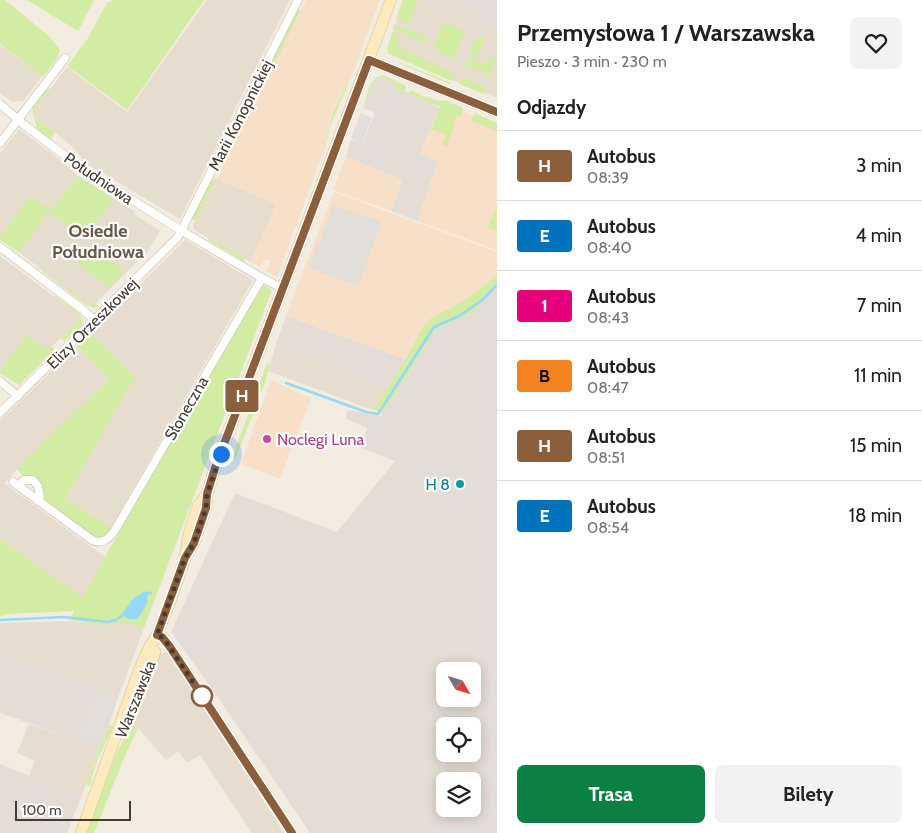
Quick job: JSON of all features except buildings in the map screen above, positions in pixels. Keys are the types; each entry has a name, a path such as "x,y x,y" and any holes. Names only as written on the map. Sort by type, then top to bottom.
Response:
{"main road":[{"name":"Warszawska","path":"81,833 142,663 148,648 157,635 185,558 194,543 206,508 207,494 282,288 315,206 391,0"}],"street":[{"name":"Marii Konopnickiej","path":"182,231 298,0"},
{"path":"0,144 65,58"},
{"path":"369,60 497,112"},
{"name":"Południowa","path":"0,104 84,170 182,231 282,288"},
{"name":"Elizy Orzeszkowej","path":"0,413 174,242 182,231"},
{"path":"0,247 94,320"},
{"name":"Słoneczna","path":"38,501 92,540 102,541 109,538 262,278"},
{"path":"0,381 18,396"},
{"path":"24,480 33,480 38,486 40,497 38,501 16,484 24,480"},
{"path":"157,635 162,637 170,647 292,833"}],"shaded area":[{"path":"207,0 290,0 180,219 87,164 72,146 36,118 35,109 67,67 127,112"},
{"path":"306,0 380,0 351,78 338,99 328,126 326,145 277,277 266,271 271,261 265,259 260,267 251,262 276,204 217,179"},
{"path":"404,0 449,0 478,10 474,19 497,32 497,98 452,80 389,43"},
{"path":"449,0 497,0 497,32 474,19 478,10"},
{"path":"0,45 42,76 23,101 13,102 0,93"},
{"path":"381,77 395,83 394,88 439,108 420,153 438,162 417,221 391,211 403,180 346,157 351,140 363,143 375,113 363,108 374,82"},
{"path":"442,102 497,125 497,250 417,221 438,163 420,153"},
{"path":"361,113 372,118 362,143 351,138"},
{"path":"19,129 78,176 135,212 134,214 160,231 148,251 94,305 90,306 0,238 0,154"},
{"path":"346,157 403,180 391,211 333,190"},
{"path":"217,179 277,204 251,262 194,230 193,225"},
{"path":"334,192 497,252 497,276 460,303 431,318 405,359 286,316"},
{"path":"333,205 382,222 358,286 309,268"},
{"path":"185,240 253,280 111,527 65,499 134,377 91,333"},
{"path":"0,256 79,315 78,320 18,381 0,371"},
{"path":"497,288 497,833 310,833 171,632 235,493 337,532 395,461 361,448 367,428 345,418 348,410 381,416 436,329 471,313"},
{"path":"286,316 405,359 388,387 276,344"},
{"path":"276,344 388,387 376,406 370,409 268,371"},
{"path":"77,346 109,379 4,483 105,557 82,598 0,539 0,421"},
{"path":"271,380 311,398 280,479 241,464"},
{"path":"70,621 102,625 133,623 144,628 119,695 0,652 0,623"},
{"path":"0,652 119,695 101,748 0,713"},
{"path":"167,652 284,833 252,833 200,755 187,763 178,751 166,760 138,728 131,724 160,654"},
{"path":"96,691 114,698 98,743 79,736"},
{"path":"29,724 100,747 81,797 29,775 35,761 17,753"},
{"path":"0,764 81,797 67,833 0,833"}],"green space":[{"path":"0,0 5,0 50,37 60,50 57,59 43,77 0,44"},
{"path":"27,0 94,0 78,31"},
{"path":"114,0 204,0 127,110 67,66 88,38 107,3"},
{"path":"403,0 418,0 409,24 396,19"},
{"path":"298,9 301,10 237,140 235,133"},
{"path":"443,23 465,31 454,60 439,52 434,46"},
{"path":"394,24 428,38 426,43 393,29"},
{"path":"392,32 400,35 397,46 455,74 452,81 389,54 387,49"},
{"path":"480,37 485,39 476,57 481,60 469,57 476,39"},
{"path":"493,56 497,58 487,80 487,74 468,67 466,71 464,70 468,59 487,63"},
{"path":"399,62 451,83 449,84"},
{"path":"383,75 406,86 404,91 409,93 411,90 427,98 447,101 463,108 461,116 457,115 447,147 443,144 446,135 431,129 440,107 394,88 396,83 381,77 374,82 363,108 367,93 372,84 378,77"},
{"path":"464,78 485,87 483,94 458,83"},
{"path":"350,80 330,126 326,145 329,127 334,111"},
{"path":"47,88 50,89 35,109 36,118 55,133 50,140 37,130 32,107"},
{"path":"475,113 497,123 497,131 471,121"},
{"path":"78,176 114,199 84,239 49,212 19,252 0,240 0,237 31,196 52,210"},
{"path":"217,179 195,221 192,218 211,181"},
{"path":"497,206 497,231 488,227"},
{"path":"209,238 245,258 243,261 208,240"},
{"path":"91,246 125,271 109,288 77,264"},
{"path":"44,271 90,306 95,303 99,307 94,308 86,305"},
{"path":"497,276 497,288 471,313 436,329 383,413 370,409 376,406 422,329 431,318 460,303"},
{"path":"262,284 272,290 144,628 132,624 101,625 70,620 74,611 7,614 0,617 0,539 82,597"},
{"path":"56,296 80,314 83,320 81,326 64,341 61,338 78,320 79,315"},
{"path":"91,333 135,377 65,499 111,527 104,538 96,538 44,501 41,486 24,477 17,469 109,379 77,346"},
{"path":"27,335 48,350 52,346 54,351 19,385 0,373 0,371"},
{"path":"267,363 270,364 265,383 235,460 234,453"},
{"path":"131,724 138,728 94,833 87,833 114,760"},
{"path":"109,725 114,727 99,755 90,786 86,784"}],"water":[{"path":"148,592 147,603 138,619 125,617 123,615 132,602 137,596"}],"waterway":[{"path":"286,383 366,412 378,414 434,327 459,316 481,301 497,285"},
{"path":"143,593 151,593"},
{"path":"0,620 64,617 108,622 116,620 123,615 135,598"}],"bus line":[{"name":"H","path":"292,833 165,639 157,635 185,558 194,543 206,508 207,494 215,468 369,60 497,112"}],"place":[{"name":"Noclegi Luna","path":"267,439"},
{"name":"H 8","path":"460,484"}],"district":[{"name":"Osiedle Południowa","path":"98,241"}],"route":[{"path":"202,696 167,643 162,637 157,635 185,558 194,543 206,508 207,494 221,454"}]}
